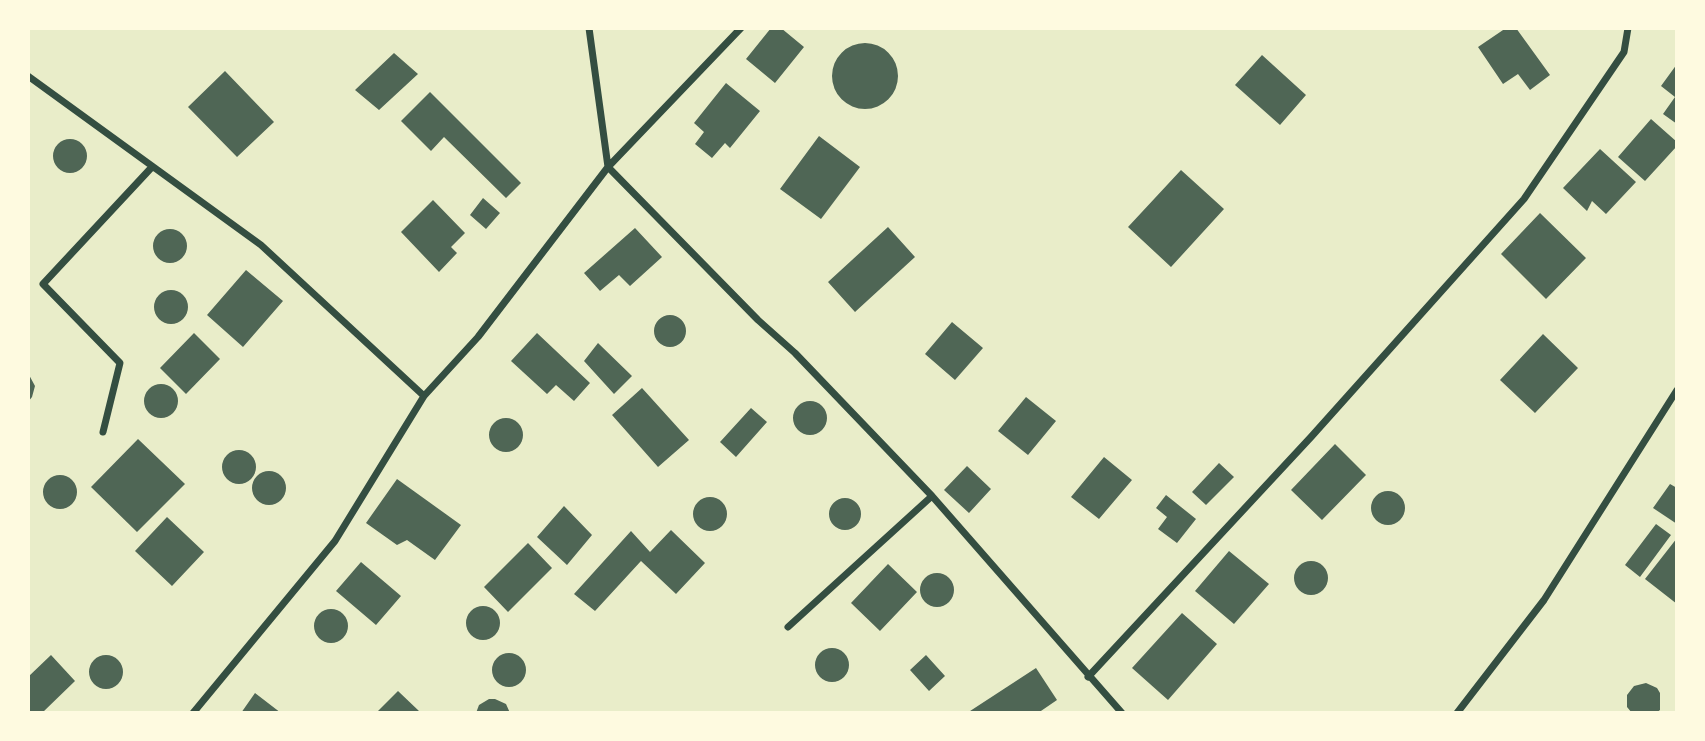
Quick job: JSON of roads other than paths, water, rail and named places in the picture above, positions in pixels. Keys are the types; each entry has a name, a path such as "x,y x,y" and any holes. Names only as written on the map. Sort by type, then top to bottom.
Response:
{"street":[{"path":"589,28 608,167 758,320 795,353 932,496 1122,713"},
{"path":"193,713 335,541 424,396 478,337 608,167 741,28"},
{"path":"1088,677 1311,438 1524,199 1624,52 1628,28"},
{"path":"28,76 261,245 424,396"},
{"path":"103,432 120,363 43,284 152,167"},
{"path":"1457,713 1544,600 1677,390"},
{"path":"788,627 932,496"}]}
